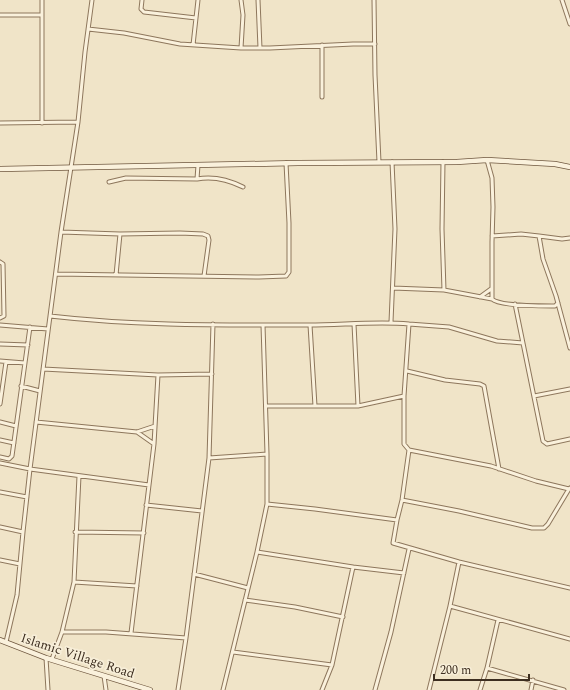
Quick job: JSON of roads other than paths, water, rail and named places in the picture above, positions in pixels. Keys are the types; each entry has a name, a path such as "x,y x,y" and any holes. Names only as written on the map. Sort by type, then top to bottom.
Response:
{"street":[{"path":"42,0 42,123"},
{"path":"6,642 14,611 36,422 61,232 78,122 92,0"},
{"path":"142,0 141,9 144,12 196,18"},
{"path":"193,45 198,0"},
{"path":"241,0 243,15 241,48"},
{"path":"258,0 260,48"},
{"path":"374,0 375,75 379,162"},
{"path":"562,0 570,24"},
{"path":"0,15 42,14"},
{"path":"88,29 124,33 180,44 241,48 375,44"},
{"path":"322,45 322,97"},
{"path":"0,123 78,122"},
{"path":"0,169 487,160 555,164 570,167"},
{"path":"487,160 492,178 492,299"},
{"path":"391,322 394,229 392,162"},
{"path":"443,162 442,229 444,290"},
{"path":"56,274 281,277 288,274 289,223 286,163"},
{"path":"197,179 198,165"},
{"path":"109,182 126,178 204,178 220,179 243,187"},
{"path":"61,232 203,234 208,236 209,240 204,276"},
{"path":"116,275 120,234"},
{"path":"492,236 521,234 562,239 570,238"},
{"path":"539,236 543,259 558,303 570,348"},
{"path":"0,262 3,264 2,298 4,316 0,318"},
{"path":"393,288 444,290 480,296 497,302 533,306 555,306 558,303"},
{"path":"480,296 491,288"},
{"path":"515,304 543,441 545,443 570,439"},
{"path":"50,316 132,323 310,325 391,322 449,327 497,341 523,343"},
{"path":"178,690 186,638 208,458 213,324"},
{"path":"354,324 358,406"},
{"path":"402,500 538,529 544,528 548,524 569,489 536,481 499,468 409,450 404,444 404,396 407,371 409,324"},
{"path":"0,325 48,329"},
{"path":"223,690 257,552 267,504 263,325"},
{"path":"310,325 315,406"},
{"path":"0,457 10,458 14,444 30,327"},
{"path":"0,344 28,345"},
{"path":"0,361 25,363"},
{"path":"0,402 6,362"},
{"path":"43,368 158,375 212,374"},
{"path":"407,371 445,380 480,384 484,386 499,468"},
{"path":"131,633 154,444 158,375"},
{"path":"22,386 40,391"},
{"path":"534,396 570,389"},
{"path":"266,406 358,406 404,396"},
{"path":"0,422 16,426"},
{"path":"36,422 136,432 155,426"},
{"path":"136,432 154,444"},
{"path":"0,440 14,444"},
{"path":"409,450 402,500 393,543 409,549 459,562 570,588"},
{"path":"208,458 267,454"},
{"path":"0,463 79,476 148,484"},
{"path":"52,660 62,632 74,582 79,476"},
{"path":"0,492 27,497"},
{"path":"267,504 397,520"},
{"path":"146,505 202,511"},
{"path":"0,527 22,532"},
{"path":"76,532 144,533"},
{"path":"375,690 391,632 409,549"},
{"path":"257,552 404,573"},
{"path":"0,560 20,564"},
{"path":"428,690 450,606 459,562"},
{"path":"322,690 332,666 354,567"},
{"path":"194,574 248,588"},
{"path":"74,582 137,586"},
{"path":"245,600 295,607 343,617"},
{"path":"450,606 570,639"},
{"path":"480,690 487,668 498,620"},
{"path":"62,632 131,633 186,638"},
{"name":"Islamic Village Road","path":"0,640 46,658 104,675 132,687 150,690"},
{"path":"233,652 332,666"},
{"path":"46,658 47,690"},
{"path":"487,668 564,690"},
{"path":"104,675 106,690"},
{"path":"531,690 533,680"}]}
